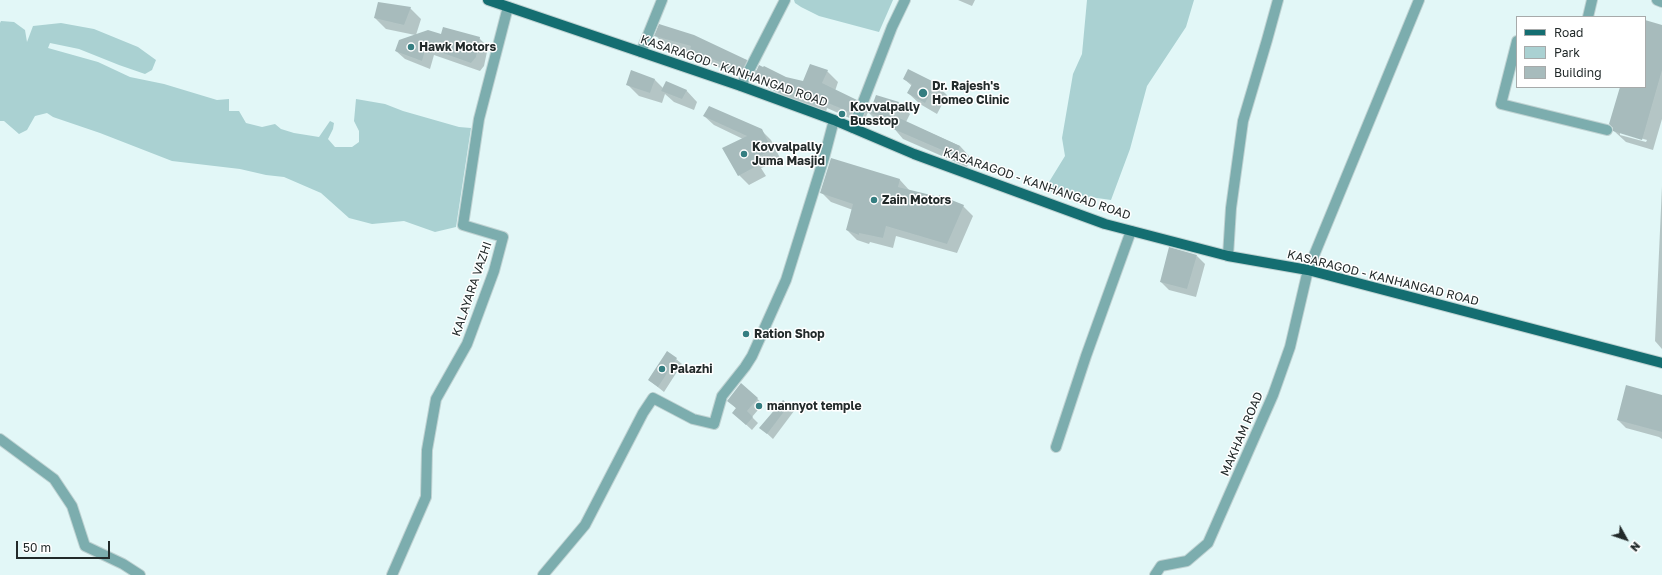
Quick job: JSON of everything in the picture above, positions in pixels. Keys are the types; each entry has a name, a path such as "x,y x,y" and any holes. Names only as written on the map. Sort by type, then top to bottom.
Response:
{"main road":[{"name":"KASARAGOD - KANHANGAD ROAD","path":"488,0 741,86 834,120 914,154 1105,224 1228,256 1308,270 1662,363"}],"street":[{"path":"640,52 662,0"},
{"path":"741,86 785,0"},
{"path":"853,128 892,28 905,0"},
{"path":"1228,256 1230,208 1243,121 1268,40 1278,0"},
{"name":"MAKHAM ROAD","path":"1155,575 1161,566 1187,561 1208,543 1278,381 1290,347 1308,270 1419,0"},
{"path":"1588,16 1592,0"},
{"path":"1657,0 1662,2"},
{"name":"KALAYARA VAZHI","path":"392,575 426,497 428,450 436,399 467,344 494,272 503,237 463,225 479,119 508,7"},
{"path":"1516,45 1502,104 1607,130"},
{"path":"543,575 585,525 643,413 653,398 693,419 714,424 722,396 752,356 786,280 824,158 834,120"},
{"path":"1056,447 1086,356 1132,231"},
{"path":"0,439 54,479 72,506 85,546 123,564 140,575"}],"green space":[{"path":"794,0 893,0 879,32 819,16 801,7 795,3"},
{"path":"1087,0 1194,0 1186,27 1147,86 1130,149 1111,200 1048,191 1049,182 1065,156 1062,138 1073,74 1082,54"},
{"path":"1,21 14,22 25,30 27,42 33,26 61,23 94,29 138,47 156,60 152,70 145,74 79,49 50,43 48,48 98,62 130,77 164,84 217,100 229,99 229,111 239,111 246,123 262,127 275,124 281,129 294,133 319,137 330,121 334,123 328,139 335,147 352,147 359,142 359,131 354,121 356,99 385,104 403,111 459,127 471,128 456,227 435,232 404,221 372,224 349,218 321,193 284,177 266,175 240,169 172,161 100,133 53,117 47,113 35,116 27,130 19,134 4,121 0,121"}],"building":[{"path":"378,2 411,7 404,25 374,18"},
{"path":"1646,20 1662,25 1662,70 1642,140 1613,131 1613,128 1609,124 1620,88 1646,88"},
{"path":"659,24 694,35 747,60 742,71 690,50 691,46 654,36"},
{"path":"443,27 480,37 476,57 471,63 426,47 422,61 395,51 399,40 428,30 441,34"},
{"path":"810,64 828,70 822,83 857,100 852,113 816,98 815,101 781,89 754,76 759,65 786,77 803,81"},
{"path":"908,69 936,83 925,103 907,93 912,84 903,79"},
{"path":"631,70 655,79 650,93 626,85"},
{"path":"666,81 687,90 682,99 661,91"},
{"path":"876,95 899,102 892,119 866,112 869,105 872,106"},
{"name":"Kovvalpally Juma Masjid","path":"709,106 762,129 772,150 753,159 757,166 738,176 722,148 747,136 703,116"},
{"path":"897,117 960,146 956,156 891,128"},
{"path":"831,158 900,179 898,187 939,197 939,195 964,205 947,244 886,226 883,238 859,233 859,235 846,230 853,204 820,193"},
{"path":"1169,247 1197,255 1187,289 1160,282"},
{"name":"Palazhi","path":"667,351 677,358 658,387 648,380"},
{"path":"741,383 758,398 747,411 753,417 746,425 732,413 736,408 727,401"},
{"path":"1626,385 1662,395 1662,432 1617,420"},
{"path":"783,400 789,405 767,434 759,428"}],"place":[{"name":"Hawk Motors","path":"411,47"},
{"name":"Dr. Rajesh's Homeo Clinic","path":"923,93"},
{"name":"Kovvalpally Busstop","path":"842,114"},
{"name":"Kovvalpally Juma Masjid","path":"744,154"},
{"name":"Zain Motors","path":"874,200"},
{"name":"Ration Shop","path":"746,334"},
{"name":"Palazhi","path":"662,369"},
{"name":"mannyot temple","path":"759,406"}]}
